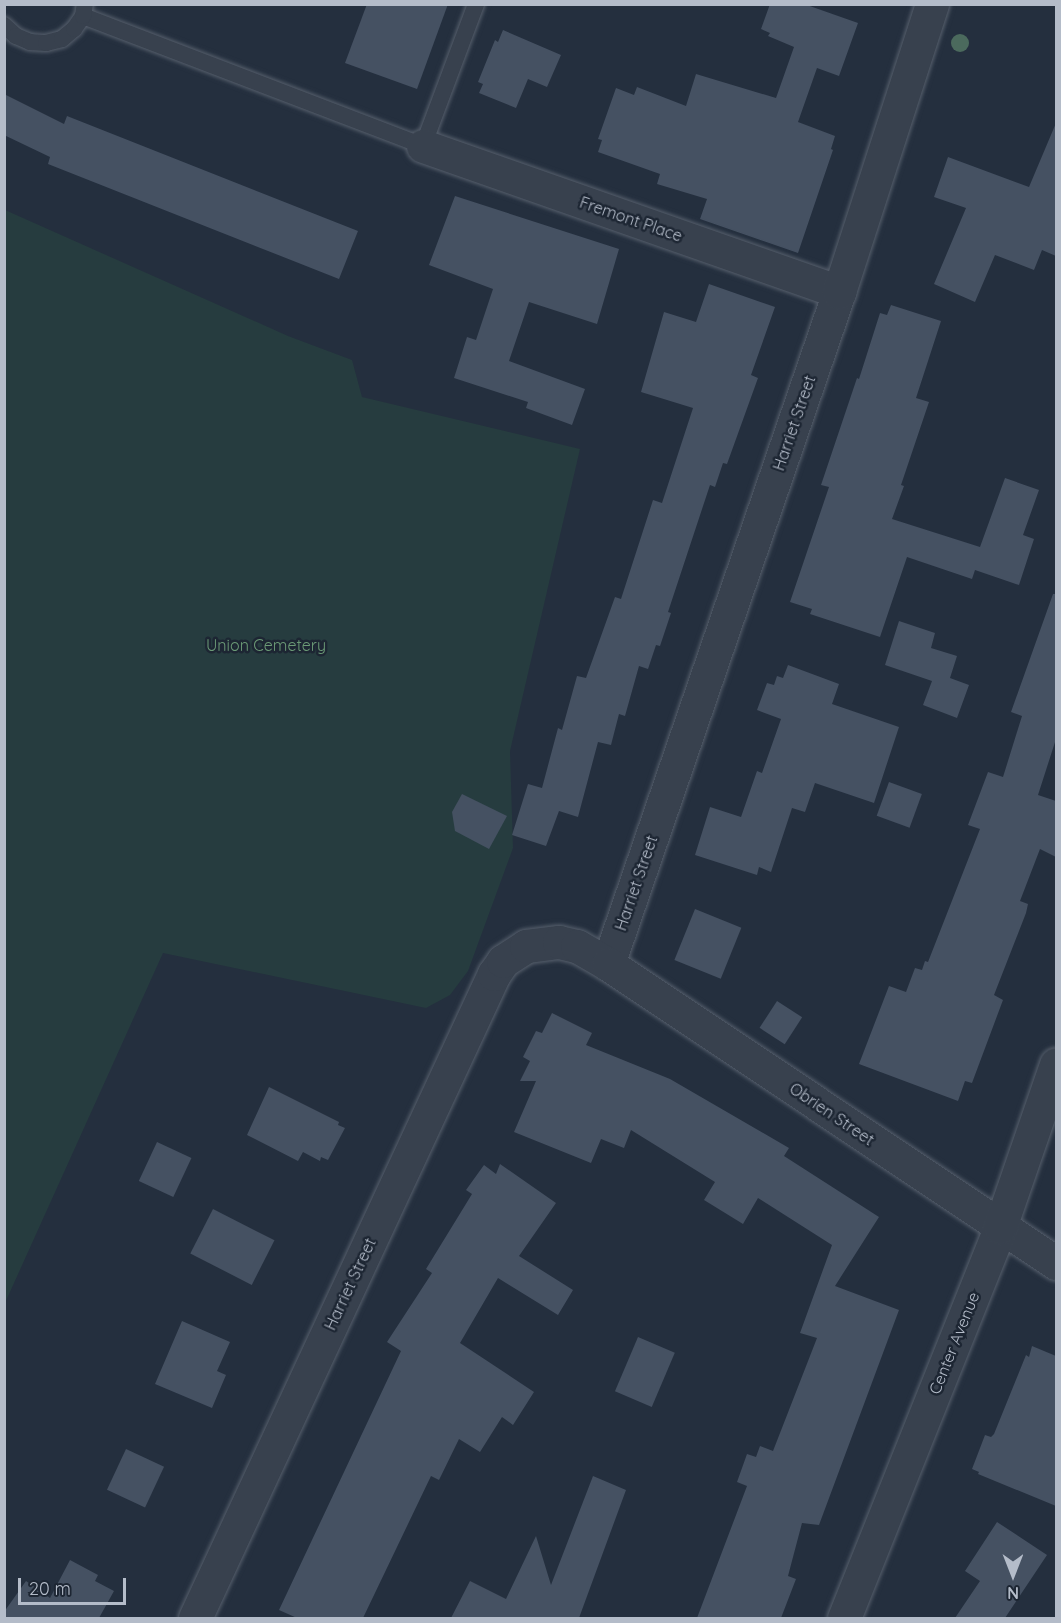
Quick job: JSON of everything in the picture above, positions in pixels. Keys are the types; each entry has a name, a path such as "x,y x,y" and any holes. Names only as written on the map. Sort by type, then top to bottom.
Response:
{"street":[{"name":"Harriet Street","path":"195,1618 494,974 513,953 542,942 577,946 608,964 839,292 932,4"},
{"name":"Fremont Place","path":"423,146 839,292"},
{"name":"Obrien Street","path":"608,964 1056,1263"},
{"name":"Center Avenue","path":"844,1618 1000,1227 1056,1064"}],"lane":[{"path":"4,26 16,36 30,42 46,44 68,34 84,10 423,146 476,4"}],"green space":[{"name":"Union Cemetery","path":"5,210 288,336 352,360 362,397 580,449 510,751 513,848 468,971 450,995 426,1008 163,953 5,1303"}],"building":[{"path":"367,4 448,4 417,89 345,63"},
{"path":"770,4 804,4 858,23 839,76 817,68 798,122 835,136 831,149 833,150 798,253 700,219 707,199 657,184 660,174 598,152 602,140 598,139 616,88 634,95 637,87 686,106 696,74 776,98 794,47 768,36 770,33 761,29"},
{"path":"503,30 561,55 547,87 528,79 516,108 479,93 483,84 478,82 495,40 498,42"},
{"path":"4,94 64,124 67,116 358,231 339,279 48,164 50,157 4,135"},
{"path":"1056,123 1056,256 1042,250 1034,270 995,255 975,302 934,284 966,208 934,197 948,157 1029,187"},
{"path":"455,196 619,249 597,324 529,302 509,361 585,389 572,425 526,408 528,402 454,378 467,337 476,340 493,289 429,265"},
{"path":"709,284 775,307 751,375 758,378 727,464 723,463 715,487 710,485 668,612 671,613 660,646 656,645 648,669 639,666 625,716 619,714 611,745 598,742 578,817 559,811 546,846 512,835 528,784 542,788 558,728 562,730 577,676 586,678 615,597 621,599 653,500 662,503 693,408 641,392 664,312 696,322"},
{"path":"891,305 941,321 916,398 929,402 892,519 980,547 1005,478 1039,490 1023,535 1034,539 1019,585 975,570 972,579 907,557 880,637 810,614 812,609 790,602 829,487 821,485 857,378 859,379 880,313 887,315"},
{"path":"1053,594 1056,594 1056,739 1038,795 1056,801 1056,857 1040,849 1020,901 1028,904 1026,913 994,995 1003,1000 972,1083 965,1081 958,1101 859,1064 889,986 906,992 915,968 922,970 925,961 928,962 980,829 968,825 988,772 1003,777 1022,716 1011,712"},
{"path":"899,621 935,633 931,648 957,656 950,678 969,685 957,718 923,705 932,681 885,665"},
{"path":"788,665 839,684 832,704 899,727 874,803 815,783 805,812 792,808 771,872 759,867 757,875 695,855 710,807 741,817 757,771 762,773 781,719 757,710 767,683 774,685 777,676 783,678"},
{"path":"889,782 922,794 910,828 877,816"},
{"path":"462,794 507,816 489,849 455,831 452,812"},
{"path":"695,909 741,928 721,979 674,960"},
{"path":"777,1001 802,1017 785,1044 760,1028"},
{"path":"552,1013 592,1033 586,1045 670,1079 789,1148 784,1156 879,1217 835,1286 899,1310 819,1525 802,1523 788,1576 796,1579 781,1618 697,1618 747,1486 737,1482 747,1454 756,1457 760,1446 773,1451 817,1338 800,1333 832,1245 758,1198 743,1224 704,1200 715,1182 631,1130 624,1148 601,1139 591,1163 514,1132 536,1081 520,1081 530,1061 523,1057 536,1031 542,1033"},
{"path":"269,1087 339,1122 338,1125 345,1128 328,1160 321,1157 320,1161 303,1152 298,1161 247,1135"},
{"path":"157,1142 191,1158 173,1197 139,1181"},
{"path":"500,1164 556,1203 519,1256 573,1290 558,1315 498,1278 460,1343 534,1392 513,1425 502,1417 480,1452 459,1439 439,1480 431,1476 363,1618 297,1618 279,1610 401,1351 387,1342 432,1273 426,1269 472,1194 466,1190 484,1165 496,1174"},
{"path":"213,1209 274,1240 252,1285 190,1254"},
{"path":"182,1321 230,1342 217,1371 226,1375 212,1408 155,1384"},
{"path":"638,1337 675,1353 652,1407 615,1391"},
{"path":"1032,1346 1056,1356 1056,1506 978,1474 979,1472 972,1469 985,1435 991,1437 994,1434 1026,1355 1029,1357"},
{"path":"126,1449 164,1467 145,1508 107,1490"},
{"path":"593,1476 626,1490 579,1618 451,1618 470,1581 506,1599 536,1536 551,1585"},
{"path":"997,1522 1047,1555 1005,1618 955,1618 980,1581 965,1571"},
{"path":"70,1560 98,1575 95,1581 114,1591 99,1618 4,1618 4,1612 26,1581 50,1598"}]}
